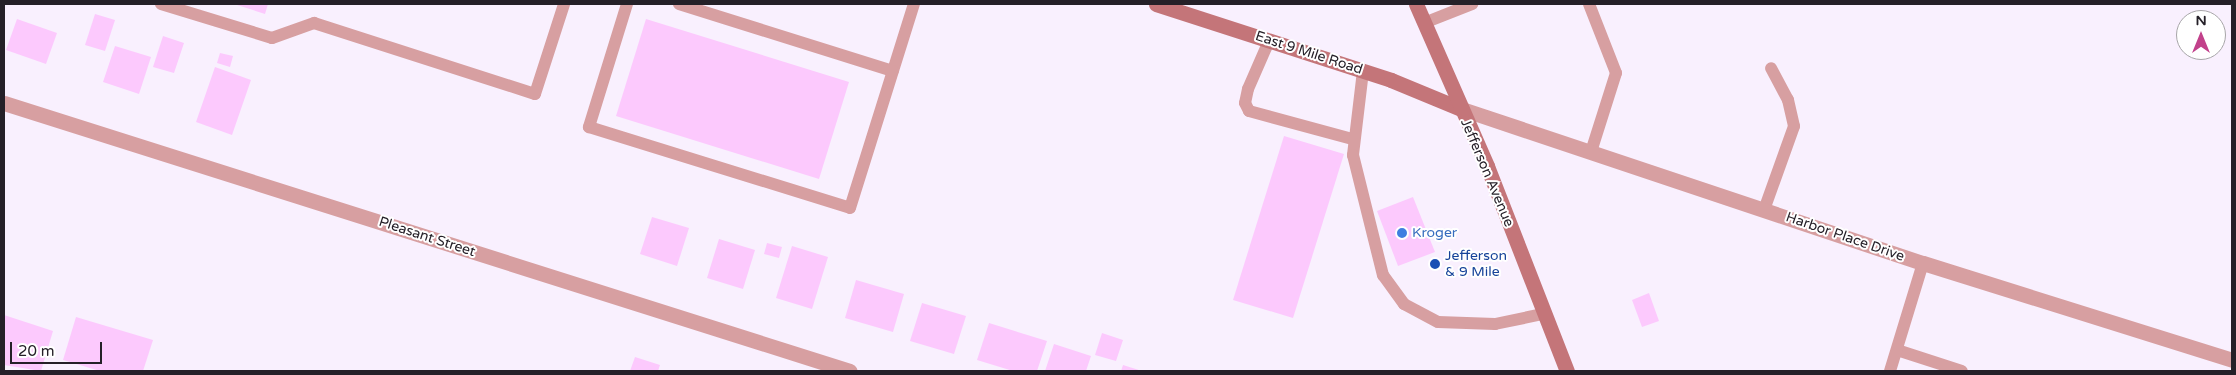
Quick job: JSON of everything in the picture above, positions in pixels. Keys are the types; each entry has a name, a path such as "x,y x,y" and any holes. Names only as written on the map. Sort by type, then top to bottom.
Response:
{"main road":[{"name":"East 9 Mile Road","path":"1156,4 1363,71 1459,108"},
{"name":"Jefferson Avenue","path":"1416,4 1459,108 1487,166 1543,314 1567,371"}],"street":[{"name":"Pleasant Street","path":"4,102 850,371"},
{"name":"Harbor Place Drive","path":"1459,108 1923,263 2232,360"}],"lane":[{"path":"161,4 272,38 314,23 534,94 564,4"},
{"path":"627,4 589,127 850,208 914,4"},
{"path":"679,4 893,71"},
{"path":"1424,23 1472,4"},
{"path":"1589,4 1616,73 1591,152"},
{"path":"1269,40 1248,89 1245,103 1249,111 1352,139"},
{"path":"1764,210 1794,126 1788,100 1771,68"},
{"path":"1363,71 1352,139 1356,181 1383,275 1404,304 1438,322 1465,326 1543,314"},
{"path":"1890,371 1923,263"},
{"path":"1897,350 1962,371"}],"building":[{"path":"234,4 268,4 265,14"},
{"path":"95,14 115,20 105,51 85,45"},
{"path":"17,19 57,33 46,64 6,50"},
{"path":"646,19 849,82 819,179 616,116"},
{"path":"163,36 184,43 174,73 153,67"},
{"path":"115,46 151,57 139,94 103,82"},
{"path":"220,53 233,56 230,67 217,63"},
{"path":"215,67 251,80 232,135 196,122"},
{"path":"1284,136 1344,154 1293,318 1233,300"},
{"path":"1413,197 1435,252 1398,266 1377,211"},
{"path":"652,217 689,228 677,266 640,254"},
{"path":"719,239 755,250 743,289 707,278"},
{"path":"767,243 782,247 779,258 764,254"},
{"path":"792,246 828,257 812,309 776,298"},
{"path":"856,280 904,294 893,332 845,318"},
{"path":"1649,293 1659,321 1642,327 1632,300"},
{"path":"922,303 966,316 954,354 910,341"},
{"path":"4,315 53,331 41,371 4,365"},
{"path":"76,317 153,340 143,371 100,371 63,360"},
{"path":"989,323 1047,341 1037,371 1013,371 977,360"},
{"path":"1102,333 1123,340 1116,361 1095,355"},
{"path":"1054,344 1091,356 1086,371 1045,371"},
{"path":"635,357 660,365 658,371 630,371"},
{"path":"1123,365 1142,371 1121,371"}],"place":[{"name":"Kroger","path":"1402,233"},
{"name":"Jefferson & 9 Mile","path":"1435,264"}]}
